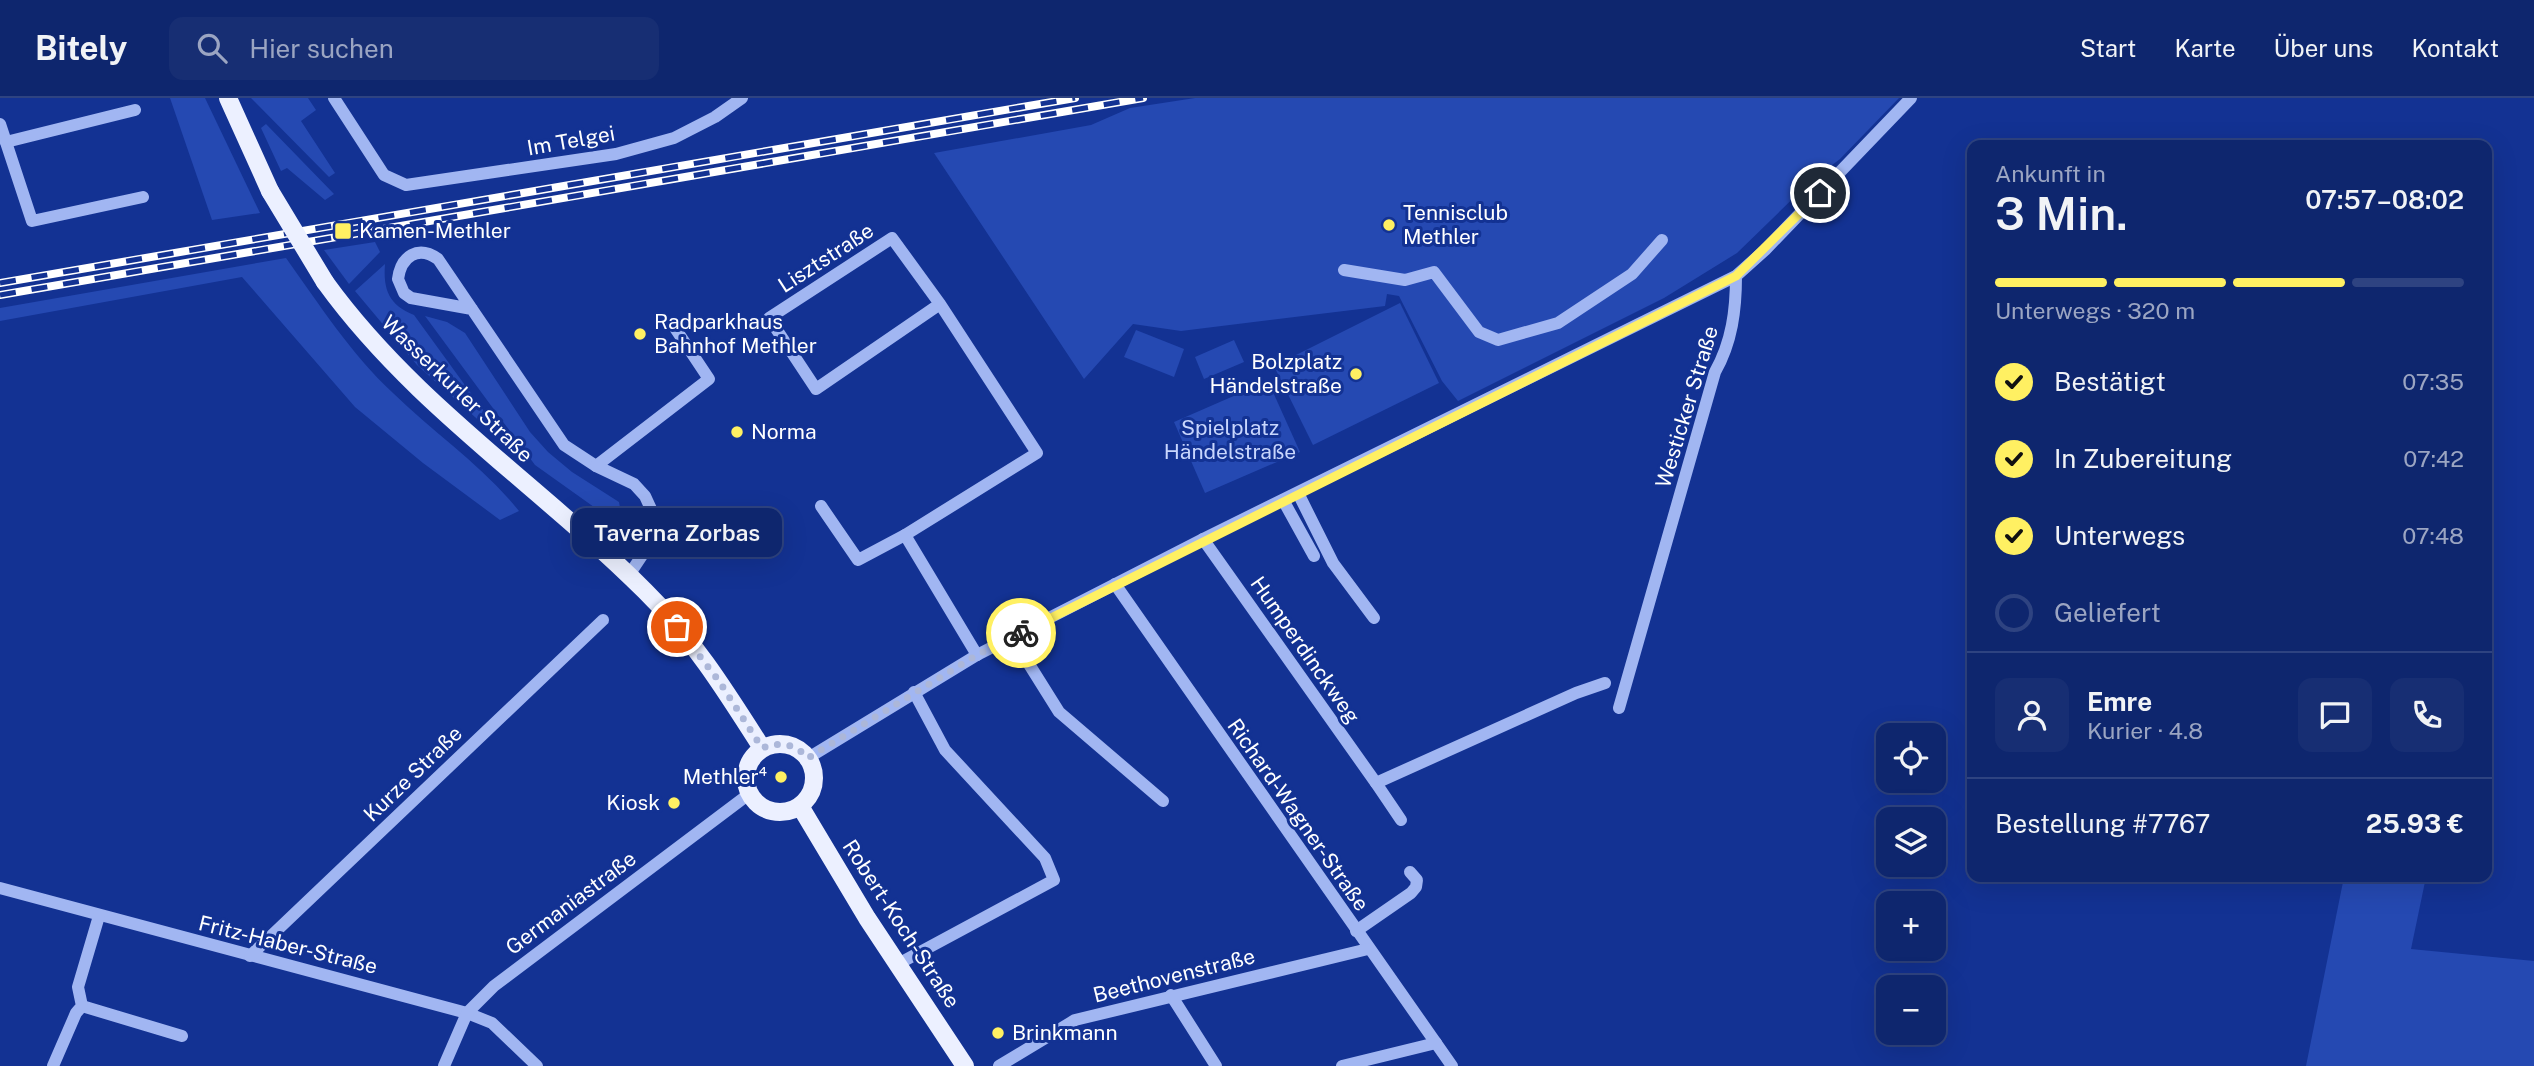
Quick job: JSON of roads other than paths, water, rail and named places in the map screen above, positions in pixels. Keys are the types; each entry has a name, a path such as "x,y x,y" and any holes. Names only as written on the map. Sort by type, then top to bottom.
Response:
{"main road":[{"name":"Wasserkurler Straße","path":"228,98 270,191 325,282 385,358 629,575"},
{"path":"629,575 666,612 719,681 762,748"},
{"path":"772,744 792,746 808,758 814,779 807,799 800,806 777,813 756,803 749,794 745,774 748,763 762,748 772,744"},
{"name":"Robert-Koch-Straße","path":"800,806 965,1066"}],"street":[{"name":"Im Telgei","path":"334,98 384,175 395,183 418,185 615,154 674,138 715,117 742,98"},
{"path":"808,758 977,655 1203,539 1736,276 1765,250 1911,98"},
{"path":"6,142 135,110"},
{"path":"0,124 32,221 143,197"},
{"name":"Lisztstraße","path":"821,506 858,560 905,535 1037,453 940,304 892,238 769,318 816,389 940,304"},
{"path":"1344,271 1405,280 1434,272 1479,332 1498,340 1558,323 1632,274 1662,240"},
{"path":"471,309 411,298 400,286 399,272 404,261 417,252 424,252 438,259 553,432 575,454 634,484 651,509 651,541 629,575"},
{"name":"Westicker Straße","path":"1619,708 1714,372 1723,357 1735,314 1736,276"},
{"path":"596,466 709,379 675,328"},
{"path":"1298,493 1333,563 1374,618"},
{"path":"1283,500 1314,556"},
{"path":"905,535 977,655"},
{"name":"Humperdinckweg","path":"1203,539 1401,820"},
{"name":"Richard-Wagner-Straße","path":"1115,584 1452,1066"},
{"name":"Kurze Straße","path":"250,956 603,621"},
{"path":"1012,637 1059,712 1163,801"},
{"path":"1376,783 1576,692 1605,683"},
{"path":"898,964 1054,880 1045,858 945,750 914,692"},
{"name":"Germaniastraße","path":"444,1066 467,1013 494,986 749,794"},
{"path":"1356,931 1411,893 1417,880 1410,872"},
{"name":"Fritz-Haber-Straße","path":"0,888 250,956 368,984 467,1013 492,1023 537,1066"},
{"path":"82,1006 78,988 99,916"},
{"name":"Beethovenstraße","path":"999,1066 1075,1020 1368,949"},
{"path":"1171,995 1216,1066"},
{"path":"82,1006 182,1036"},
{"path":"53,1066 62,1053 76,1013 82,1006"},
{"path":"1342,1066 1436,1043"}],"railway":[{"path":"0,283 1075,98"},
{"path":"0,295 1143,98"}],"place":[{"name":"Tennisclub Methler","path":"1389,225"},
{"name":"Kamen-Methler","path":"343,231"},
{"name":"Radparkhaus Bahnhof Methler","path":"640,334"},
{"name":"Bolzplatz Händelstraße","path":"1356,374"},
{"name":"Norma","path":"737,432"},
{"name":"Taverna Zorbas","path":"677,627"},
{"name":"Methler⁴","path":"781,777"},
{"name":"Kiosk","path":"674,803"},
{"name":"Brinkmann","path":"998,1033"}],"park label":[{"name":"Spielplatz Händelstraße","path":"1230,440"}]}
